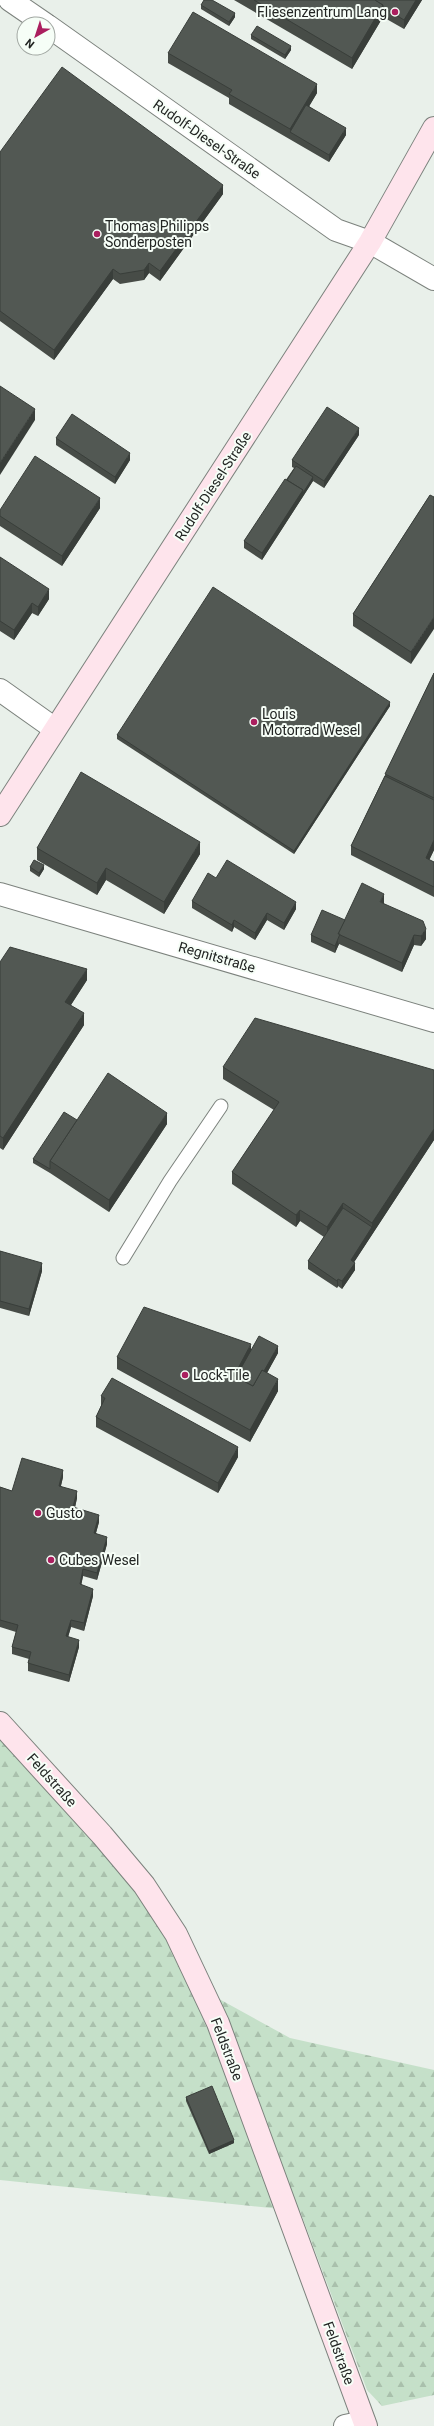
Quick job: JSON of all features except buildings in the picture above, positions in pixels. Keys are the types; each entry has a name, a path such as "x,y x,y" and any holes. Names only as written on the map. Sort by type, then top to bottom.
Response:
{"street":[{"path":"10,0 33,16"},
{"name":"Rudolf-Diesel-Straße","path":"56,32 336,230 370,242 434,279"},
{"name":"Rudolf-Diesel-Straße","path":"0,815 370,242 434,128"},
{"path":"0,690 55,729"},
{"name":"Regnitstraße","path":"0,894 434,1021"},
{"name":"Feldstraße","path":"0,1723 102,1835 144,1885 176,1934 218,2023 358,2425"}],"lane":[{"path":"123,1258 170,1181 221,1106"}],"green space":[{"path":"0,1736 143,1891 191,1979 221,2000 290,2038 434,2070 434,2395 382,2406 367,2390 300,2211 0,2180"}],"place":[{"name":"Fliesenzentrum Lang","path":"395,12"},
{"name":"Thomas Philipps Sonderposten","path":"97,234"},
{"name":"Louis Motorrad Wesel","path":"254,722"},
{"name":"Lock-Tile","path":"185,1375"},
{"name":"Gusto","path":"38,1513"},
{"name":"Cubes Wesel","path":"51,1560"}]}
